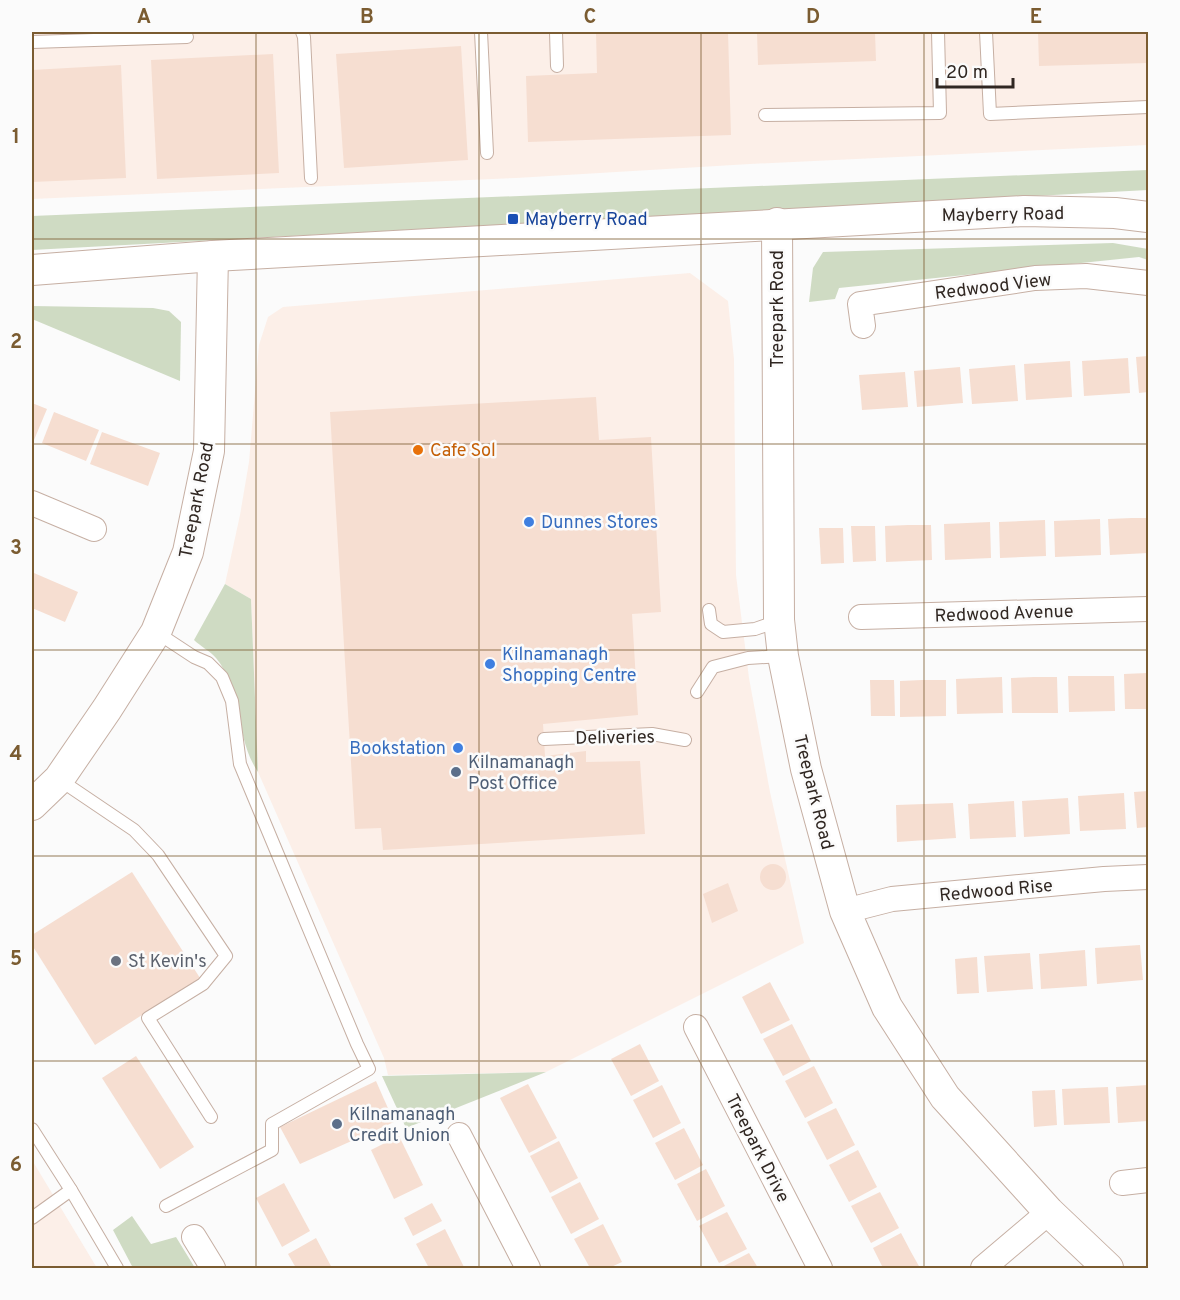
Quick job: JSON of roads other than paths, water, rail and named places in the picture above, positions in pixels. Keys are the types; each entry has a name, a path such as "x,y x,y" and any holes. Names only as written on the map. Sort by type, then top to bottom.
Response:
{"street":[{"name":"Mayberry Road","path":"32,270 213,256 1024,211 1115,213 1149,217"},
{"name":"Treepark Road","path":"777,223 779,620 783,656 806,769 845,911 887,1007 945,1097 1049,1212 1108,1269"},
{"name":"Treepark Road","path":"32,805 59,779 156,632 188,552 209,452 213,256"},
{"name":"Redwood View","path":"862,326 860,304 871,302 1035,278 1086,276 1149,283"},
{"path":"32,503 93,529"},
{"name":"Redwood Avenue","path":"861,617 1149,609"},
{"name":"Redwood Rise","path":"845,911 892,900 1104,879 1149,877"},
{"name":"Treepark Drive","path":"696,1027 820,1269"},
{"path":"459,1135 528,1269"},
{"path":"1122,1183 1149,1180"},
{"path":"983,1269 1049,1212"},
{"path":"194,1237 213,1269"}],"lane":[{"path":"302,32 311,178"},
{"path":"481,32 487,153"},
{"path":"556,32 557,66"},
{"path":"765,115 940,113 938,32"},
{"path":"986,32 990,114 1149,107"},
{"path":"32,42 187,37"},
{"path":"709,610 711,624 723,632 755,629 779,620"},
{"path":"156,632 194,657 208,663 222,677 232,701 240,764 369,1069 272,1124 272,1150 166,1206"},
{"path":"697,692 713,667 748,658 783,656"},
{"name":"Deliveries","path":"544,740 652,734 686,740"},
{"path":"59,779 134,830 158,855 226,956 202,984 148,1018 211,1117"},
{"path":"32,1129 117,1269"},
{"path":"32,1218 71,1190"}],"place":[{"name":"Mayberry Road","path":"513,219"},
{"name":"Cafe Sol","path":"418,450"},
{"name":"Dunnes Stores","path":"529,522"},
{"name":"Kilnamanagh Shopping Centre","path":"490,664"},
{"name":"Bookstation","path":"458,748"},
{"name":"Kilnamanagh Post Office","path":"456,772"},
{"name":"St Kevin's","path":"116,961"},
{"name":"Kilnamanagh Credit Union","path":"337,1124"}]}
